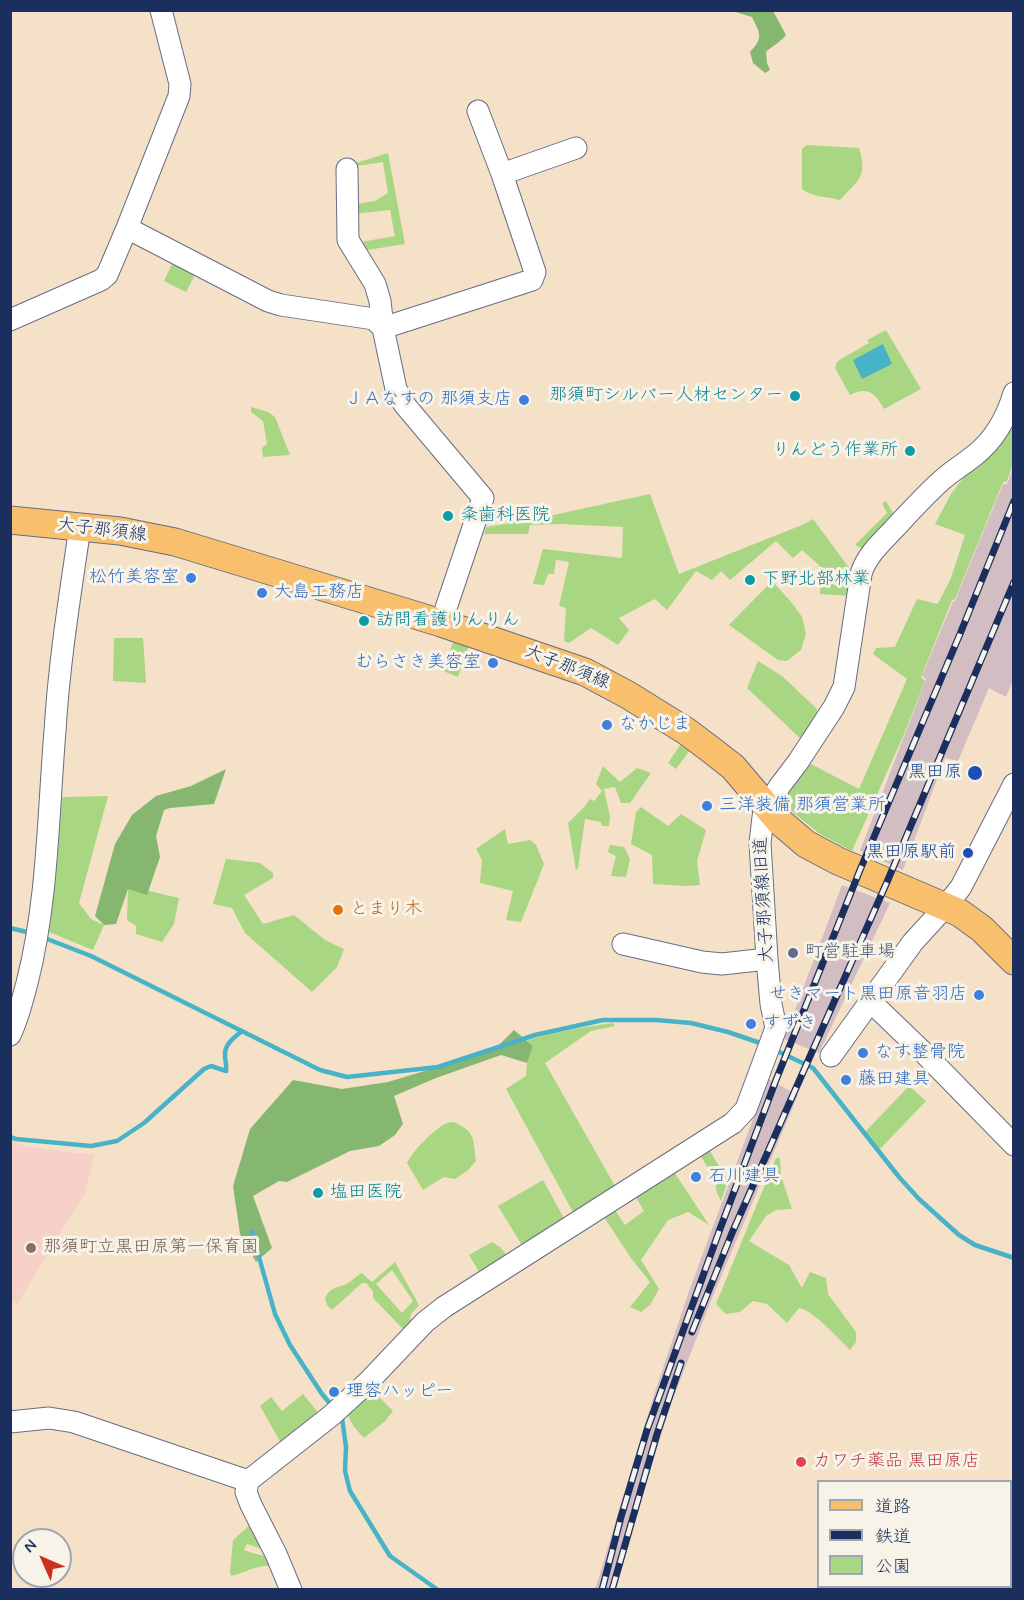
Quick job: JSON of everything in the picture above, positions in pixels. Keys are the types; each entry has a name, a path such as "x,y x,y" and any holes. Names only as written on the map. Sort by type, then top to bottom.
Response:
{"main road":[{"name":"大子那須線","path":"10,520 120,531 175,542 441,623 585,672 628,695 686,731 716,753 743,778 792,833 806,844 821,853 960,913 982,929 1014,961"}],"street":[{"path":"10,320 101,280 107,275 179,96 180,84 160,10"},
{"path":"384,328 532,280 535,272 478,111"},
{"path":"502,174 576,148"},
{"path":"347,169 348,240 375,284 396,389 404,404 483,498 441,623"},
{"path":"127,228 268,301 374,319 384,328"},
{"path":"767,807 834,707 844,687 861,574 866,562 875,548 940,482 989,442 1001,424 1014,393"},
{"path":"10,1035 34,955 41,914 55,727 80,527"},
{"path":"831,1056 913,942 961,887 1014,784"},
{"name":"大子那須線旧道","path":"248,1481 369,1382 425,1322 444,1307 733,1123 746,1110 771,1040 771,1004 760,843 763,817 767,807"},
{"path":"623,944 702,962 722,964 767,959"},
{"path":"870,1001 1014,1145"},
{"path":"10,1422 49,1418 74,1422 248,1481 246,1492 251,1505 291,1590"}],"shaded area":[{"path":"1013,468 1013,680 1006,697 989,688 958,761 945,758 903,870 860,851 926,679 922,676 1003,484 1007,484"},
{"path":"842,885 890,903 819,1053 784,1039"},
{"path":"768,1079 798,1095 712,1298 671,1404 615,1589 595,1590 653,1398 689,1291"},
{"name":"那須町立黒田原第一保育園","path":"11,1141 28,1147 94,1155 85,1193 18,1303 10,1302"}],"green space":[{"path":"732,11 773,11 786,35 766,52 770,70 765,73 753,63 750,52 759,39 752,17"},
{"path":"807,145 859,148 862,172 840,200 816,195 802,189 802,149"},
{"path":"388,153 405,244 361,251 355,243 395,236 390,210 353,214 351,205 375,201 388,193 383,162 357,166 356,163"},
{"path":"174,260 197,271 186,292 164,281"},
{"path":"886,330 921,389 884,409 874,395 866,391 850,395 835,368 841,359 869,343 867,340"},
{"path":"251,407 268,412 275,417 290,455 263,457 262,448 267,444 263,421 251,412"},
{"path":"1013,412 1013,464 1007,481 1003,482 955,599 952,600 921,677 925,681 904,734 852,851 820,834 780,802 809,763 859,789 907,679 873,654 876,648 895,647 917,599 938,604 951,578 965,535 935,524 951,494"},
{"path":"650,494 679,574 813,519 853,573 851,596 820,594 820,566 802,550 793,558 776,541 730,580 721,571 712,580 696,571 667,610 655,599 619,618 629,630 618,645 591,628 569,643 564,641 566,608 559,606 569,562 556,560 554,574 548,574 544,585 533,584 543,549 622,558 623,527 530,525 528,534 484,534 486,527 535,519"},
{"path":"886,501 896,518 866,547 861,548 855,545 887,513 882,503"},
{"path":"772,581 802,617 806,634 801,650 787,661 778,660 729,625"},
{"path":"114,638 143,638 146,683 113,681"},
{"path":"454,639 469,645 458,677 443,671"},
{"path":"758,661 782,676 817,709 817,715 803,741 747,688"},
{"path":"681,744 690,750 676,769 668,763"},
{"path":"603,766 620,782 637,768 651,773 630,803 621,803 615,787 604,789 610,817 609,826 602,826 601,822 585,819 576,870 568,823 590,799 594,801 602,791 596,784"},
{"path":"226,769 214,804 164,810 156,836 160,857 147,895 128,889 116,924 104,925 95,916 115,844 132,815 156,796 191,786"},
{"path":"108,796 79,903 91,919 104,925 93,950 49,932 62,797"},
{"path":"641,807 668,826 681,814 706,830 697,861 700,885 653,884 652,855 631,844 636,812"},
{"path":"505,829 508,844 530,840 536,845 544,864 521,922 506,920 513,891 480,883 482,860 476,849"},
{"path":"610,845 624,847 630,859 626,877 611,876 616,856 608,852"},
{"path":"226,859 260,863 273,873 273,878 244,895 263,924 294,915 325,940 344,949 337,967 312,992 245,933 232,908 213,904"},
{"path":"128,889 141,889 179,898 174,924 162,942 136,934 136,926 127,920"},
{"path":"613,1023 615,1026 591,1031 545,1063 615,1186 573,1212 506,1089 526,1076 527,1063 533,1046 527,1040"},
{"path":"514,1030 533,1046 527,1063 501,1055 394,1096 403,1124 395,1135 379,1146 350,1151 287,1182 279,1181 253,1196 272,1248 256,1262 240,1234 233,1186 250,1129 293,1080 342,1089 388,1082 494,1050"},
{"path":"909,1086 926,1101 880,1149 865,1132"},
{"path":"454,1122 470,1133 474,1142 476,1161 455,1179 444,1177 423,1190 407,1163 418,1147 435,1131"},
{"path":"708,1148 725,1176 729,1178 721,1201 714,1178 699,1153"},
{"path":"776,1158 780,1158 781,1176 792,1209 776,1210 766,1216 749,1241 789,1265 802,1288 810,1272 826,1278 828,1294 856,1332 856,1342 850,1350 826,1326 805,1310 799,1308 787,1323 767,1304 753,1301 740,1312 726,1314 716,1304"},
{"path":"672,1169 709,1225 688,1212 668,1220 641,1260 659,1289 650,1305 641,1312 630,1307 650,1282 602,1214 613,1207 625,1225 644,1211 634,1194"},
{"path":"543,1180 565,1220 523,1247 498,1206"},
{"path":"492,1242 500,1247 509,1258 481,1275 469,1255"},
{"path":"395,1262 419,1305 411,1314 410,1318 414,1323 405,1331 373,1298 373,1291 366,1283 362,1283 332,1310 327,1305 325,1298 331,1291 350,1282 360,1274 362,1273 372,1282","holes":["392,1270 413,1301 402,1313 376,1284"]},
{"path":"372,1390 393,1411 385,1421 364,1438 354,1427 346,1412"},
{"path":"303,1394 320,1415 282,1445 260,1406 271,1397 282,1411"},
{"path":"252,1523 262,1549 247,1544 244,1550 270,1557 275,1577 269,1566 231,1576 233,1540"}],"water":[{"path":"883,344 892,364 862,379 853,360"}],"waterway":[{"path":"10,928 31,933"},
{"path":"42,937 91,956 320,1070 347,1077 438,1067 535,1035 603,1020 656,1020 691,1023 763,1044"},
{"path":"10,1137 91,1146 117,1141 144,1123 204,1069 211,1066 226,1071 226,1048 242,1031"},
{"path":"773,1049 813,1068 899,1177 919,1199 959,1235 975,1245 1014,1258"},
{"path":"252,1232 275,1314 290,1345 333,1407"},
{"path":"340,1416 346,1447 345,1471 350,1491 390,1556 438,1590"}],"railway":[{"path":"602,1590 647,1430 776,1080 860,870 1014,501"},
{"path":"692,1332 732,1233 887,882 1014,582"},
{"path":"612,1590 657,1434 681,1363"}],"place":[{"name":"那須町シルバー人材センター","path":"795,396"},
{"name":"ＪＡなすの 那須支店","path":"524,400"},
{"name":"りんどう作業所","path":"910,451"},
{"name":"粂歯科医院","path":"448,516"},
{"name":"松竹美容室","path":"191,578"},
{"name":"下野北部林業","path":"750,580"},
{"name":"大島工務店","path":"262,593"},
{"name":"訪問看護りんりん","path":"364,621"},
{"name":"むらさき美容室","path":"493,663"},
{"name":"なかじま","path":"607,725"},
{"name":"黒田原","path":"975,773"},
{"name":"三洋装備 那須営業所","path":"707,806"},
{"name":"黒田原駅前","path":"968,853"},
{"name":"とまり木","path":"338,910"},
{"name":"町営駐車場","path":"793,953"},
{"name":"せきマート黒田原音羽店","path":"979,995"},
{"name":"すずき","path":"751,1024"},
{"name":"なす整骨院","path":"863,1053"},
{"name":"藤田建具","path":"846,1080"},
{"name":"石川建具","path":"696,1177"},
{"name":"塩田医院","path":"318,1193"},
{"name":"那須町立黒田原第一保育園","path":"31,1248"},
{"name":"理容ハッピー","path":"334,1392"},
{"name":"カワチ薬品 黒田原店","path":"801,1462"}]}
